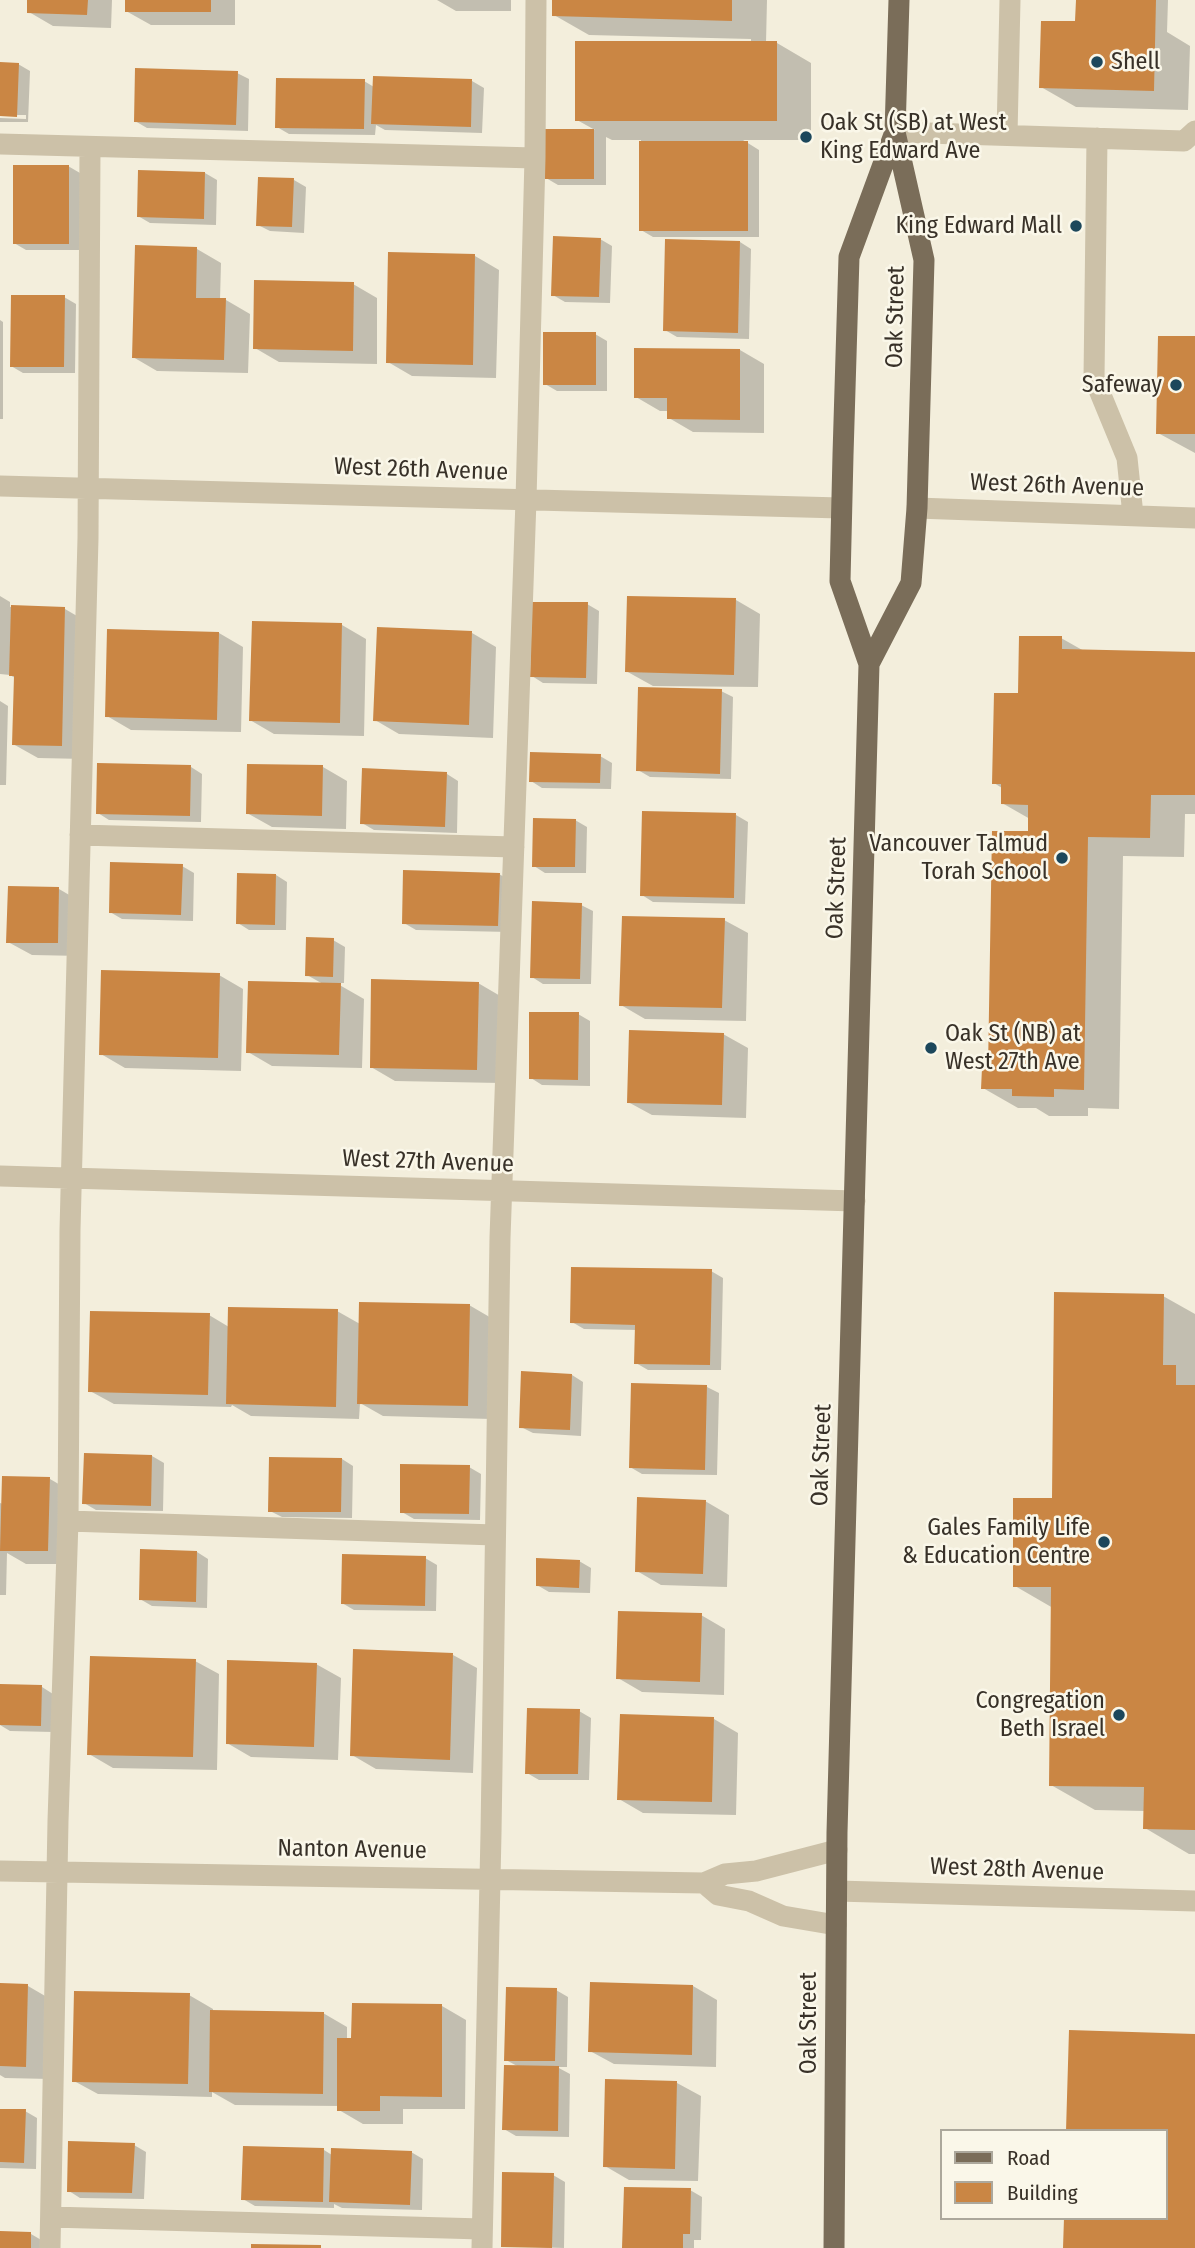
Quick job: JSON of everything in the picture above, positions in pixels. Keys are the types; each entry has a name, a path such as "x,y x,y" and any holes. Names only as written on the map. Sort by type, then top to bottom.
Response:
{"main road":[{"name":"Oak Street","path":"869,664 911,583 917,508 925,260 895,132 899,0"},
{"name":"Oak Street","path":"834,2248 837,1850 869,664 840,582 841,508 849,257 895,132"}],"street":[{"path":"51,2217 482,2239 491,1879 501,1191 526,500 535,158 536,0"},
{"path":"1007,135 1010,0"},
{"path":"895,132 1184,141 1195,131"},
{"path":"1097,138 1094,378 1128,458 1133,515"},
{"path":"0,144 535,158"},
{"path":"50,2248 57,1872 68,1521 72,1177 88,487 90,147"},
{"name":"West 26th Avenue","path":"0,486 841,508"},
{"name":"West 26th Avenue","path":"917,508 1195,517"},
{"path":"80,835 514,847"},
{"name":"West 27th Avenue","path":"0,1175 855,1201"},
{"path":"68,1521 495,1535"},
{"name":"Nanton Avenue","path":"0,1871 704,1883 725,1874 756,1871 837,1850"},
{"name":"Nanton Avenue","path":"704,1883 718,1895 750,1901 783,1916 836,1925"},
{"name":"West 28th Avenue","path":"837,1891 1195,1901"}],"building":[{"path":"27,0 88,0 87,15 27,13"},
{"path":"125,0 211,0 211,12 125,12"},
{"path":"552,0 732,0 732,21 552,16"},
{"name":"Shell","path":"1076,0 1156,0 1154,91 1039,88 1041,21 1075,21"},
{"path":"575,41 777,41 777,121 575,121"},
{"path":"0,62 19,63 17,117 0,116"},
{"path":"135,68 238,71 236,125 134,122"},
{"path":"373,76 472,79 471,127 371,124"},
{"path":"276,78 365,79 364,129 275,128"},
{"path":"545,129 594,129 594,179 545,179"},
{"path":"639,141 748,141 748,231 639,231"},
{"path":"13,165 69,165 69,244 13,244"},
{"path":"138,170 205,172 204,219 137,217"},
{"path":"258,177 294,178 292,227 256,226"},
{"path":"553,236 601,238 599,297 551,296"},
{"path":"665,239 740,241 738,333 663,331"},
{"path":"135,245 197,247 196,298 226,298 224,360 132,358"},
{"path":"388,252 475,254 473,365 386,363"},
{"path":"254,280 354,282 353,351 253,349"},
{"path":"11,295 65,295 64,367 10,367"},
{"path":"543,332 596,332 596,385 543,385"},
{"name":"Safeway","path":"1158,336 1195,336 1195,434 1156,434"},
{"path":"634,348 740,349 740,420 667,419 667,398 634,398"},
{"path":"627,596 736,598 734,675 625,672"},
{"path":"532,602 588,602 586,678 530,677"},
{"path":"11,605 65,607 62,746 12,745 14,676 9,676"},
{"path":"252,621 342,623 340,723 249,721"},
{"path":"377,627 472,631 469,725 373,721"},
{"path":"107,629 219,632 217,720 105,717"},
{"path":"1019,636 1062,636 1062,649 1195,652 1195,795 1151,795 1150,838 1088,837 1084,1090 1054,1089 1054,1097 1012,1096 1012,1089 981,1089 982,1068 988,1069 992,831 1028,831 1028,805 1001,804 1001,784 992,784 994,693 1018,693"},
{"path":"638,687 722,689 720,774 636,771"},
{"path":"530,752 601,754 600,783 529,782"},
{"path":"97,763 191,765 190,816 96,814"},
{"path":"247,764 323,765 322,816 246,814"},
{"path":"362,768 447,772 445,827 360,824"},
{"path":"642,811 736,813 734,898 640,896"},
{"path":"533,818 576,819 575,867 532,867"},
{"path":"110,862 183,864 181,915 109,913"},
{"path":"403,870 500,873 498,926 402,924"},
{"path":"237,873 276,874 275,925 236,924"},
{"path":"8,886 59,887 58,943 6,943"},
{"path":"532,901 582,903 580,979 530,978"},
{"path":"622,916 725,918 722,1008 619,1006"},
{"path":"306,937 334,938 333,977 305,976"},
{"path":"101,970 220,973 218,1058 99,1055"},
{"path":"371,979 479,982 477,1070 370,1068"},
{"path":"248,981 341,983 339,1055 246,1053"},
{"path":"529,1012 579,1012 578,1080 529,1079"},
{"path":"629,1030 724,1033 722,1105 627,1103"},
{"path":"571,1267 712,1269 710,1365 634,1364 635,1325 570,1323"},
{"name":"Gales Family Life & Education Centre","path":"1054,1292 1164,1294 1163,1365 1176,1365 1176,1385 1195,1385 1195,1830 1143,1829 1144,1787 1049,1786 1051,1587 1013,1587 1013,1498 1052,1498"},
{"path":"359,1302 470,1304 468,1406 357,1404"},
{"path":"228,1307 338,1309 336,1407 226,1404"},
{"path":"90,1311 210,1313 208,1395 88,1392"},
{"path":"521,1371 572,1374 570,1430 519,1428"},
{"path":"631,1383 707,1385 705,1470 629,1468"},
{"path":"84,1453 152,1455 151,1506 82,1504"},
{"path":"269,1457 342,1458 341,1512 268,1512"},
{"path":"400,1464 470,1465 469,1514 400,1513"},
{"path":"2,1476 50,1477 48,1551 0,1551"},
{"path":"637,1497 706,1500 703,1574 635,1572"},
{"path":"140,1549 197,1551 196,1602 139,1600"},
{"path":"342,1554 426,1556 425,1606 341,1604"},
{"path":"536,1558 580,1560 579,1588 536,1586"},
{"path":"618,1611 702,1613 700,1682 616,1679"},
{"path":"353,1649 453,1653 450,1760 350,1756"},
{"path":"90,1656 196,1659 193,1757 87,1755"},
{"path":"227,1660 317,1663 314,1747 226,1744"},
{"path":"0,1684 42,1685 41,1726 0,1725"},
{"path":"527,1708 580,1709 578,1774 525,1774"},
{"path":"620,1714 714,1717 712,1802 617,1800"},
{"path":"590,1982 693,1985 692,2055 588,2052"},
{"path":"0,1983 28,1984 26,2067 0,2066"},
{"path":"506,1987 557,1988 555,2061 504,2061"},
{"path":"74,1991 190,1993 188,2084 72,2082"},
{"path":"352,2003 442,2004 442,2097 380,2096 380,2111 337,2111 337,2038 351,2038"},
{"path":"210,2010 324,2012 323,2094 209,2092"},
{"path":"1069,2030 1195,2034 1195,2248 1063,2248 1064,2220 1167,2220 1167,2129 1066,2129"},
{"path":"504,2065 559,2066 558,2131 502,2130"},
{"path":"605,2079 677,2081 675,2169 603,2167"},
{"path":"0,2109 26,2109 24,2163 0,2162"},
{"path":"68,2141 135,2143 132,2193 67,2192"},
{"path":"243,2146 324,2148 323,2202 241,2200"},
{"path":"331,2148 412,2151 410,2205 329,2202"},
{"path":"502,2172 554,2173 552,2248 501,2247"},
{"path":"624,2187 691,2188 690,2234 683,2234 683,2248 622,2248"},
{"path":"0,2231 31,2232 31,2248 0,2248"},
{"path":"251,2244 321,2245 321,2248 251,2248"}],"place":[{"name":"Shell","path":"1097,62"},
{"name":"Oak St (SB) at West King Edward Ave","path":"806,137"},
{"name":"King Edward Mall","path":"1076,226"},
{"name":"Safeway","path":"1176,385"},
{"name":"Vancouver Talmud Torah School","path":"1062,858"},
{"name":"Oak St (NB) at West 27th Ave","path":"931,1048"},
{"name":"Gales Family Life & Education Centre","path":"1104,1542"},
{"name":"Congregation Beth Israel","path":"1119,1715"}]}
